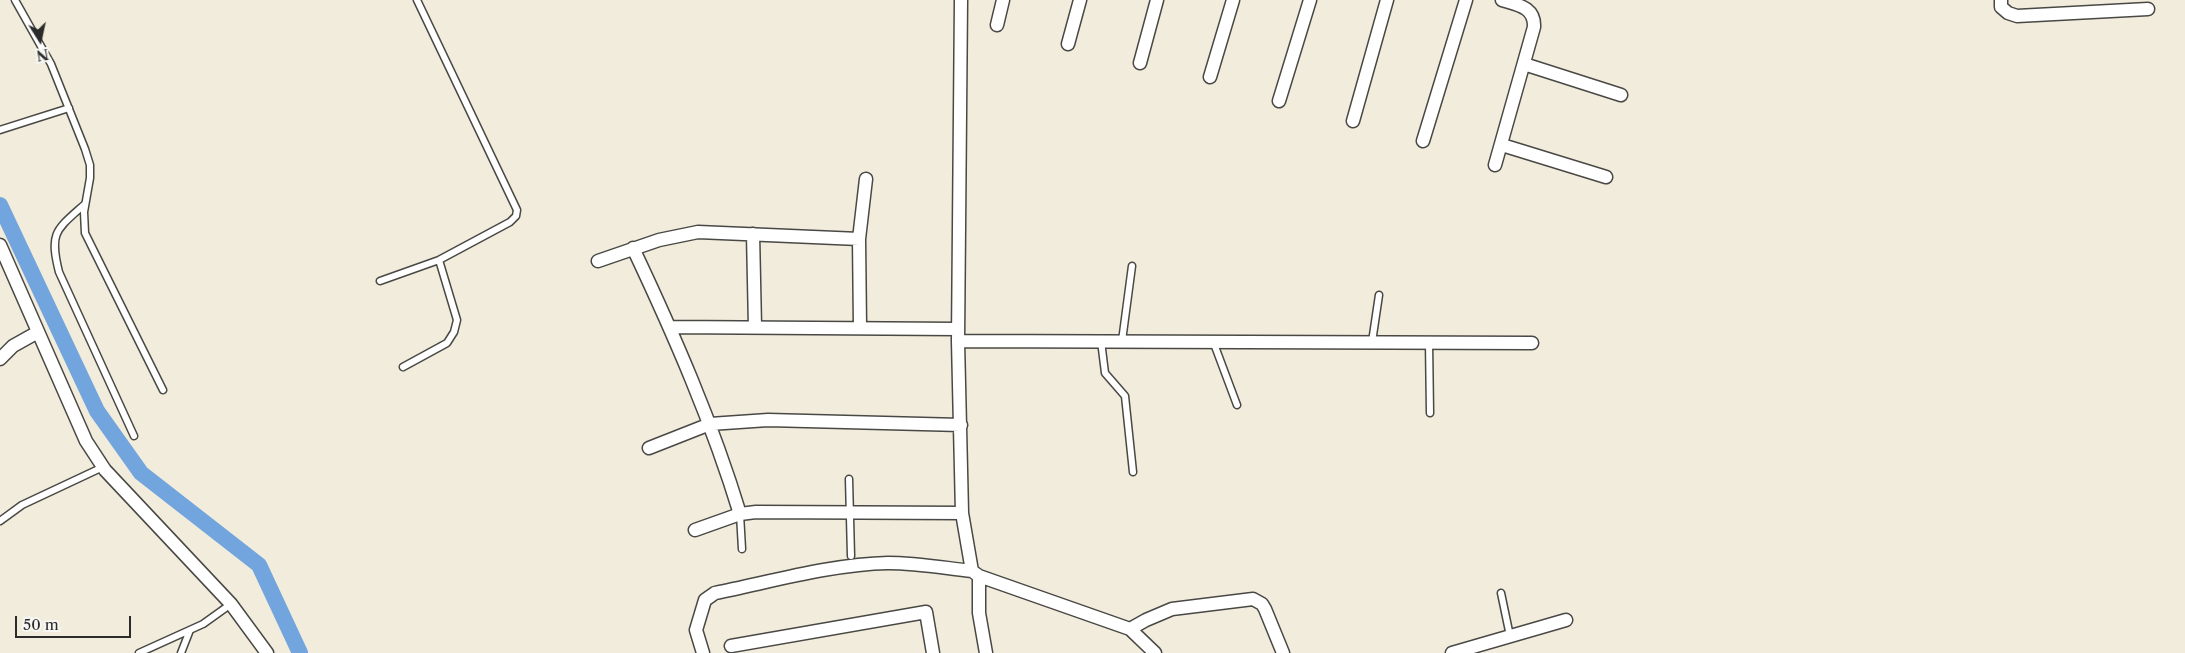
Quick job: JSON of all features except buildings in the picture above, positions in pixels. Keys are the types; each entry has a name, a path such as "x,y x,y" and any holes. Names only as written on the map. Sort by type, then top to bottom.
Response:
{"street":[{"path":"961,0 958,335 962,513 975,574 986,653"},
{"path":"997,25 1004,0"},
{"path":"1068,44 1080,0"},
{"path":"1140,63 1157,0"},
{"path":"1210,76 1233,0"},
{"path":"1278,101 1310,0"},
{"path":"1353,121 1387,0"},
{"path":"1423,142 1466,0"},
{"path":"1495,165 1535,19 1530,10 1502,0"},
{"path":"2001,0 2001,8 2017,16 2148,10"},
{"path":"1524,64 1621,95"},
{"path":"1502,145 1606,177"},
{"path":"860,327 860,238 866,179"},
{"path":"598,261 674,236 698,232 860,238"},
{"path":"753,234 755,327"},
{"path":"0,245 3,262 38,332 86,441 103,467 231,604 268,653"},
{"path":"633,248 670,326 710,424 740,514"},
{"path":"670,326 860,327 958,335 1122,341 1532,343"},
{"path":"0,359 13,346 38,332"},
{"path":"649,448 710,424 768,420 961,425"},
{"path":"695,530 740,514 962,513"},
{"path":"703,653 696,630 705,600 715,593 853,565 888,563 919,564 975,574 1130,629 1155,653"},
{"path":"1130,629 1172,609 1253,599 1262,604 1265,609 1283,653"},
{"path":"732,646 926,612 933,653"},
{"path":"1452,653 1566,620"}],"lane":[{"path":"15,0 51,64 90,165 90,178 83,224 85,234 163,390"},
{"path":"380,281 439,260 510,222 516,216 517,210 417,0"},
{"path":"0,130 69,108"},
{"path":"86,204 60,226 54,250 59,272 134,436"},
{"path":"403,367 447,343 454,332 457,320 439,260"},
{"path":"1122,341 1132,266"},
{"path":"1372,342 1379,295"},
{"path":"1101,340 1105,373 1125,396 1133,472"},
{"path":"1213,341 1237,405"},
{"path":"1429,342 1430,413"},
{"path":"0,521 22,505 103,467"},
{"path":"849,479 851,556"},
{"path":"740,514 742,549"},
{"path":"1501,593 1510,636"},
{"path":"139,653 203,624 231,604"},
{"path":"180,653 190,630"}],"waterway":[{"path":"0,205 97,411 141,473 259,565 300,653"}]}
